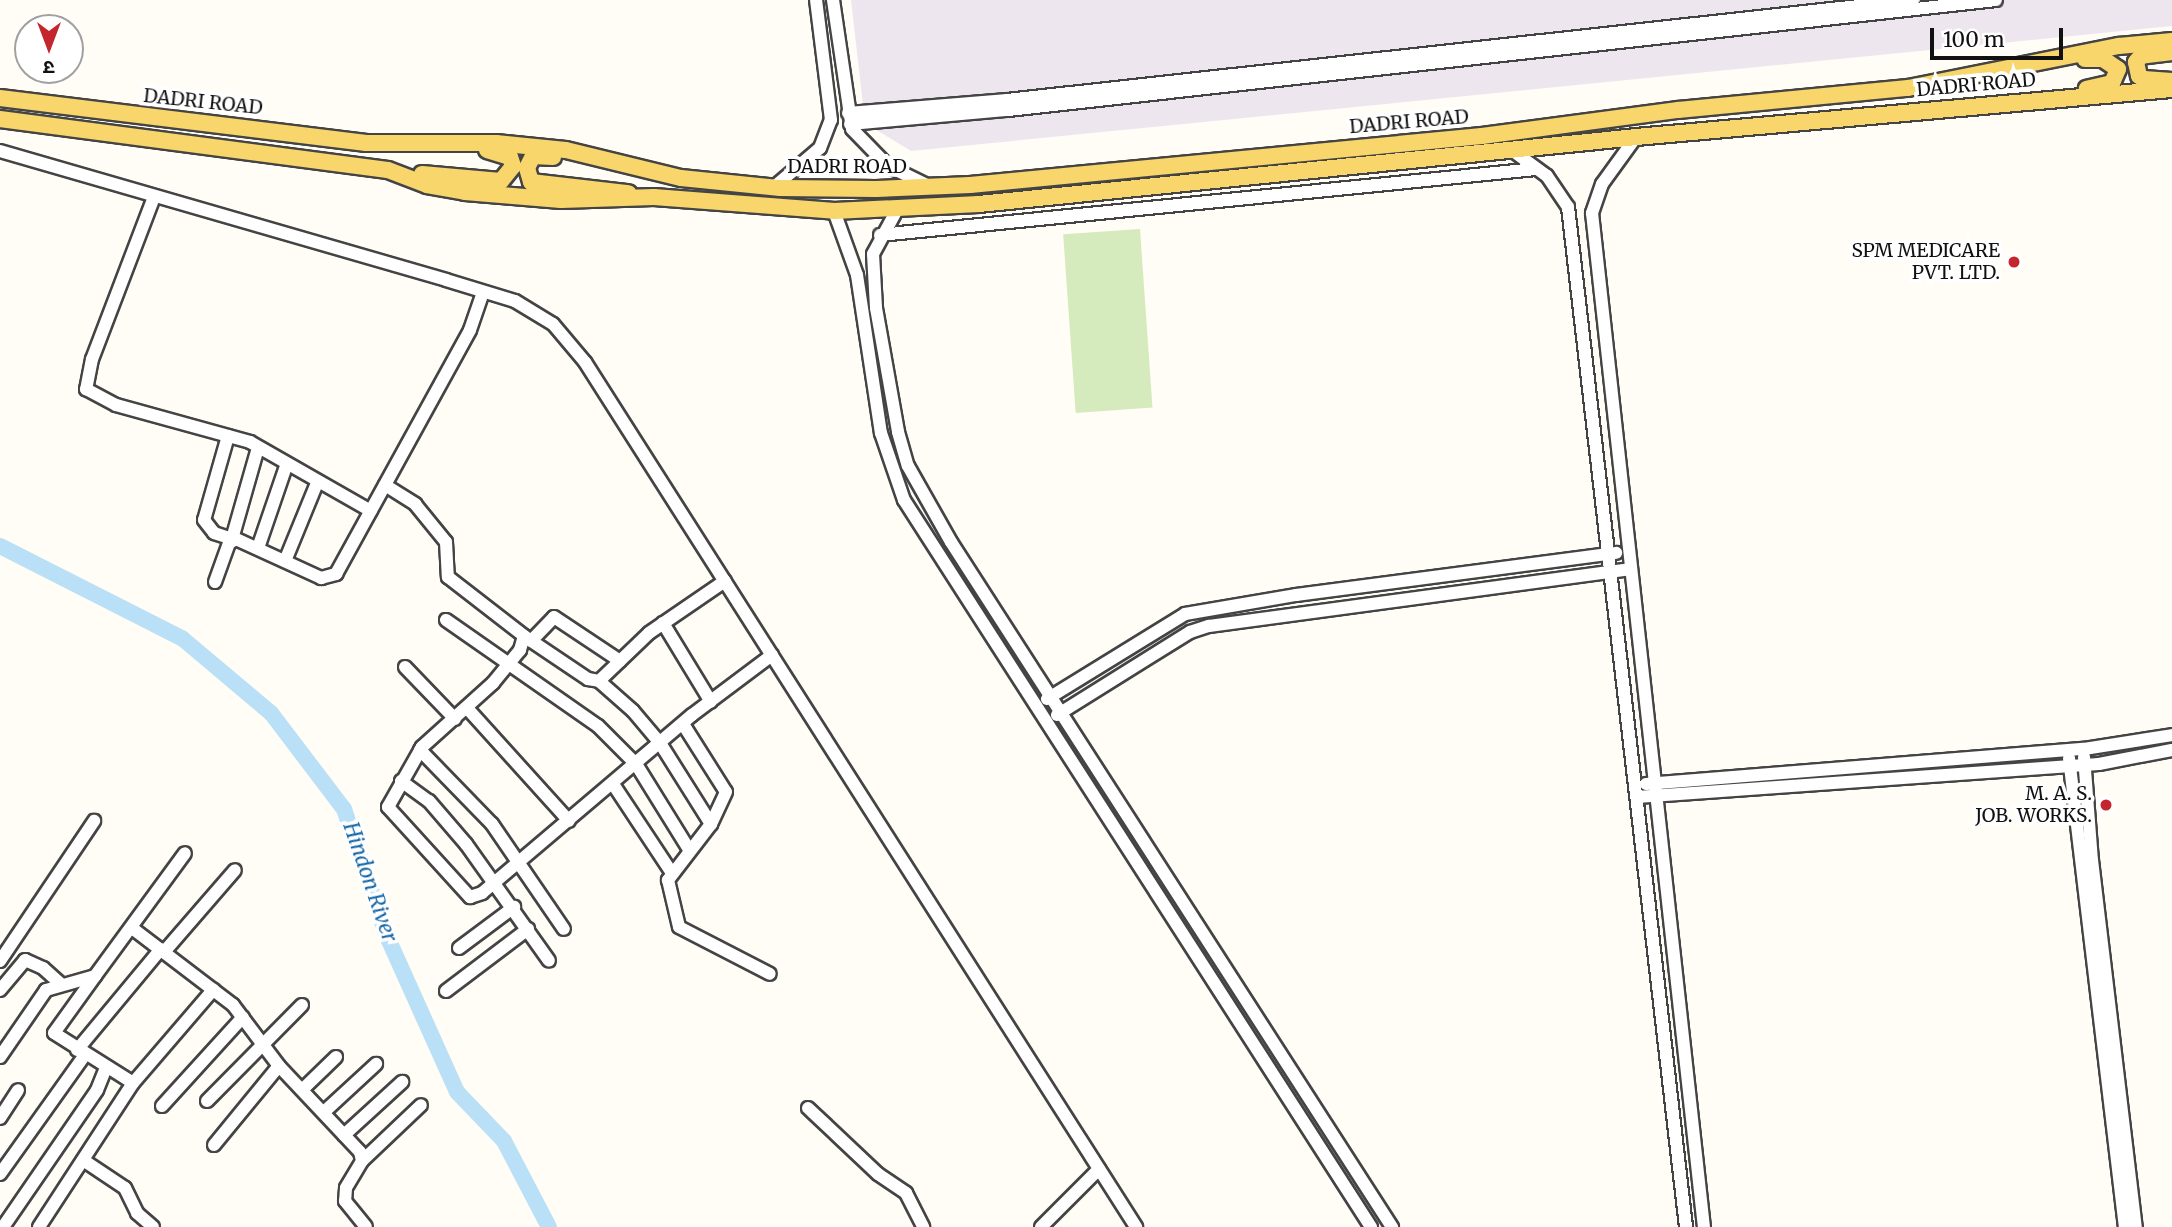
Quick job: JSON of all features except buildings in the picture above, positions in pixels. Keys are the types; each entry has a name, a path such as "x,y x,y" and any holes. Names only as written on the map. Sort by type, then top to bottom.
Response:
{"main road":[{"name":"DADRI ROAD","path":"2172,41 2034,62 1908,88 1678,110 1482,136 934,187 774,187 647,173 541,154 533,156 527,168 531,182 538,185 834,211 898,208 1513,151 1636,136 2172,89"},
{"path":"2172,52 2141,56 2136,68 2144,79 2172,81"},
{"path":"2008,102 2101,87 2118,77 2113,63 2103,60 2034,62"},
{"name":"DADRI ROAD","path":"0,98 401,145 503,151 513,166 510,175 493,183 0,119"},
{"name":"DADRI ROAD","path":"401,145 496,143 552,149 647,173"},
{"name":"DADRI ROAD","path":"388,170 427,185 465,192 611,202 654,197"}],"street":[{"path":"774,187 807,162 826,136 831,120 816,0"},
{"path":"833,0 849,118 888,166 934,187"},
{"path":"849,118 1913,0"},
{"path":"849,118 1008,110 1996,0"},
{"path":"824,61 840,60"},
{"path":"1636,136 1602,184 1592,213 1606,363 1704,1227"},
{"path":"0,151 515,301 553,324 585,362 1136,1227"},
{"path":"1513,151 1536,169 1568,207 1686,1227"},
{"path":"880,235 1536,169"},
{"path":"154,197 92,359 86,389 116,405 228,436 258,448 371,512"},
{"path":"898,208 880,235 873,254 876,308 898,432 908,467 951,542 1053,695 1392,1227"},
{"path":"834,211 857,275 890,468 904,500 1371,1227"},
{"path":"228,436 204,526 331,578 371,512 470,330 483,293"},
{"path":"1586,365 1606,363"},
{"path":"215,582 232,539 258,448"},
{"path":"258,548 286,466"},
{"path":"285,561 317,483"},
{"path":"385,485 415,504 446,542 448,577 528,638 588,679 599,681 622,699 660,743 711,824"},
{"path":"1037,705 1185,614 1296,595 1627,552"},
{"path":"1047,720 1190,632 1209,626 1629,569"},
{"path":"599,681 663,623 725,581"},
{"path":"620,661 554,617 528,638 510,662 467,708 420,750 388,807 390,813 439,859 466,894 476,897 682,724 772,655"},
{"path":"446,620 510,662 598,726 636,764 690,851"},
{"path":"663,623 711,702"},
{"path":"405,667 454,719"},
{"path":"467,708 569,821"},
{"path":"682,724 726,792 711,824 673,873 667,889 683,932 770,974"},
{"path":"1636,791 2084,749 2172,735"},
{"path":"2084,749 2136,1227"},
{"path":"420,750 492,824 564,929"},
{"path":"2068,750 2124,1227"},
{"path":"1654,789 2084,765 2172,750"},
{"path":"401,781 429,801 496,881 549,961"},
{"path":"613,784 673,873"},
{"path":"0,961 94,821"},
{"path":"133,1083 81,1053 54,1032 185,853"},
{"path":"0,1174 81,1053 162,951 235,870"},
{"path":"459,948 513,907"},
{"path":"132,928 213,989 243,1017 279,1066 324,1112 362,1161"},
{"path":"446,991 528,929"},
{"path":"0,990 25,960 43,968 61,984"},
{"path":"0,1057 40,996 50,987 95,976"},
{"path":"39,1227 133,1083 213,989"},
{"path":"207,1101 261,1043 302,1005"},
{"path":"162,1106 243,1017"},
{"path":"303,1090 336,1057"},
{"path":"324,1112 376,1064"},
{"path":"214,1145 279,1066"},
{"path":"0,1222 3,1227 97,1090 106,1068"},
{"path":"344,1135 402,1082"},
{"path":"0,1118 18,1090"},
{"path":"366,1227 345,1201 346,1188 362,1161 421,1105"},
{"path":"808,1108 887,1182 906,1194 923,1227"},
{"path":"83,1160 125,1188 137,1213 153,1227"},
{"path":"1041,1227 1099,1169"}],"shaded area":[{"path":"851,0 2172,0 2172,26 911,151 865,123"}],"green space":[{"path":"1140,229 1152,408 1076,413 1063,234"}],"waterway":[{"name":"Hindon River","path":"0,546 183,639 271,713 344,809 386,934 457,1092 504,1141 549,1227"}],"place":[{"name":"SPM MEDICARE PVT. LTD.","path":"2014,262"},
{"name":"M. A. S. JOB. WORKS.","path":"2106,805"}]}
